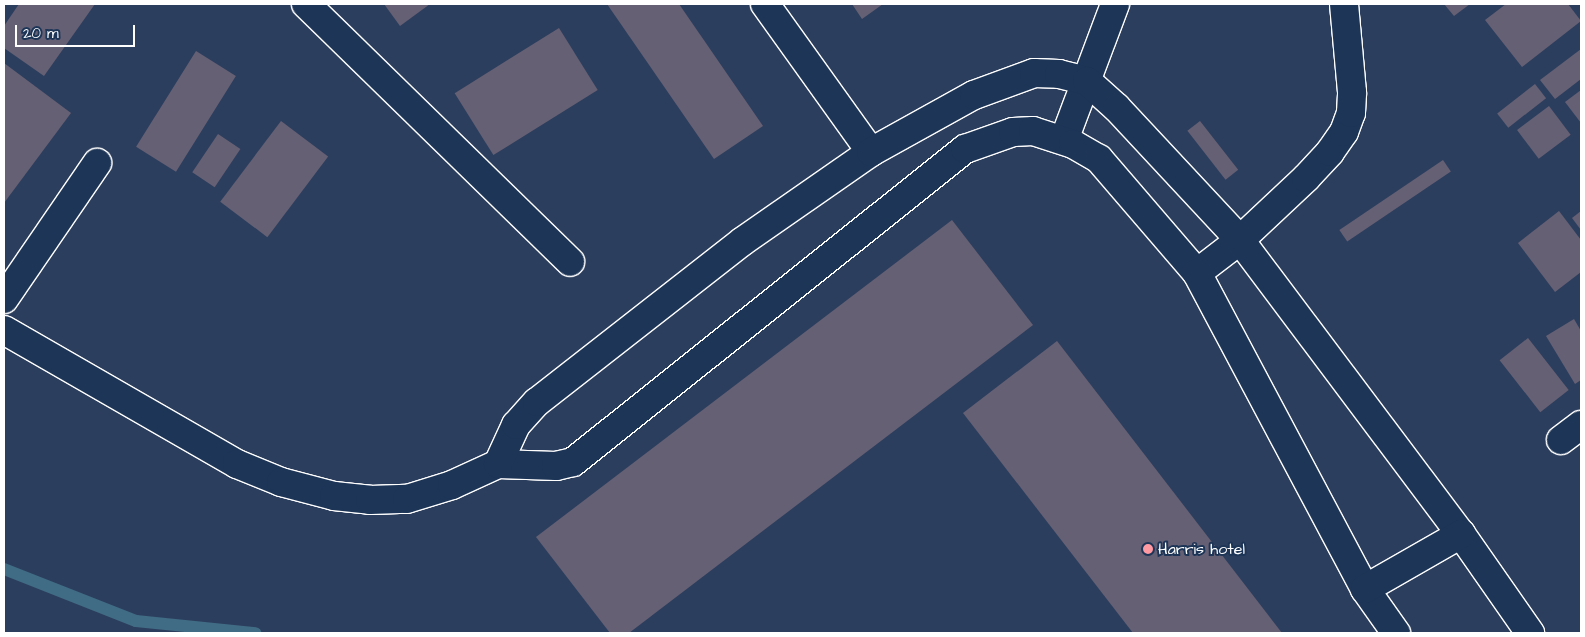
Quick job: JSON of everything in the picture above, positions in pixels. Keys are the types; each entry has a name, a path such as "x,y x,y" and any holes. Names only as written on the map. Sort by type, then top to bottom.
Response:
{"street":[{"path":"306,4 570,262"},
{"path":"765,4 871,152"},
{"path":"1064,140 1115,4"},
{"path":"1197,273 1240,240 1306,178 1330,152 1344,132 1351,113 1352,92 1344,4"},
{"path":"498,464 516,425 537,402 743,241 871,152 941,112 1011,80 1034,73 1060,74 1087,81 1160,150 1240,240 1461,534 1530,633"},
{"path":"4,330 197,443 281,482 334,496 370,500 407,498 452,485 498,464 556,466 572,462 965,149 1013,132 1033,131 1064,140 1099,159 1197,273 1365,589 1396,633"},
{"path":"4,299 97,162"},
{"path":"1365,589 1461,534"}],"building":[{"path":"19,4 95,4 44,76 4,48 4,26"},
{"path":"384,4 430,4 400,26"},
{"path":"607,4 679,4 763,126 714,159"},
{"path":"852,4 883,4 862,19"},
{"path":"1444,4 1470,4 1454,16"},
{"path":"1506,4 1568,4 1581,21 1522,67 1485,20"},
{"path":"559,28 598,90 493,155 455,93"},
{"path":"1581,49 1581,79 1555,99 1540,80"},
{"path":"196,51 236,76 176,172 136,147"},
{"path":"4,63 71,113 4,203"},
{"path":"1535,84 1546,98 1508,128 1497,114"},
{"path":"1581,90 1581,123 1565,102"},
{"path":"1549,106 1571,135 1539,159 1517,130"},
{"path":"281,121 328,157 267,237 220,202"},
{"path":"1200,121 1238,170 1226,180 1187,131"},
{"path":"218,134 240,149 215,187 192,172"},
{"path":"1443,160 1451,172 1347,242 1339,230"},
{"path":"1559,211 1581,240 1581,272 1555,292 1518,243"},
{"path":"1581,211 1581,230 1572,218"},
{"path":"952,220 1033,325 629,633 610,633 536,537"},
{"path":"1574,319 1581,331 1581,380 1575,384 1546,336"},
{"path":"1528,338 1569,390 1540,412 1500,360"},
{"path":"1057,341 1282,633 1133,633 963,413"}],"waterway":[{"path":"4,569 136,621 255,633"}],"place":[{"name":"Harris hotel","path":"1148,549"}]}
